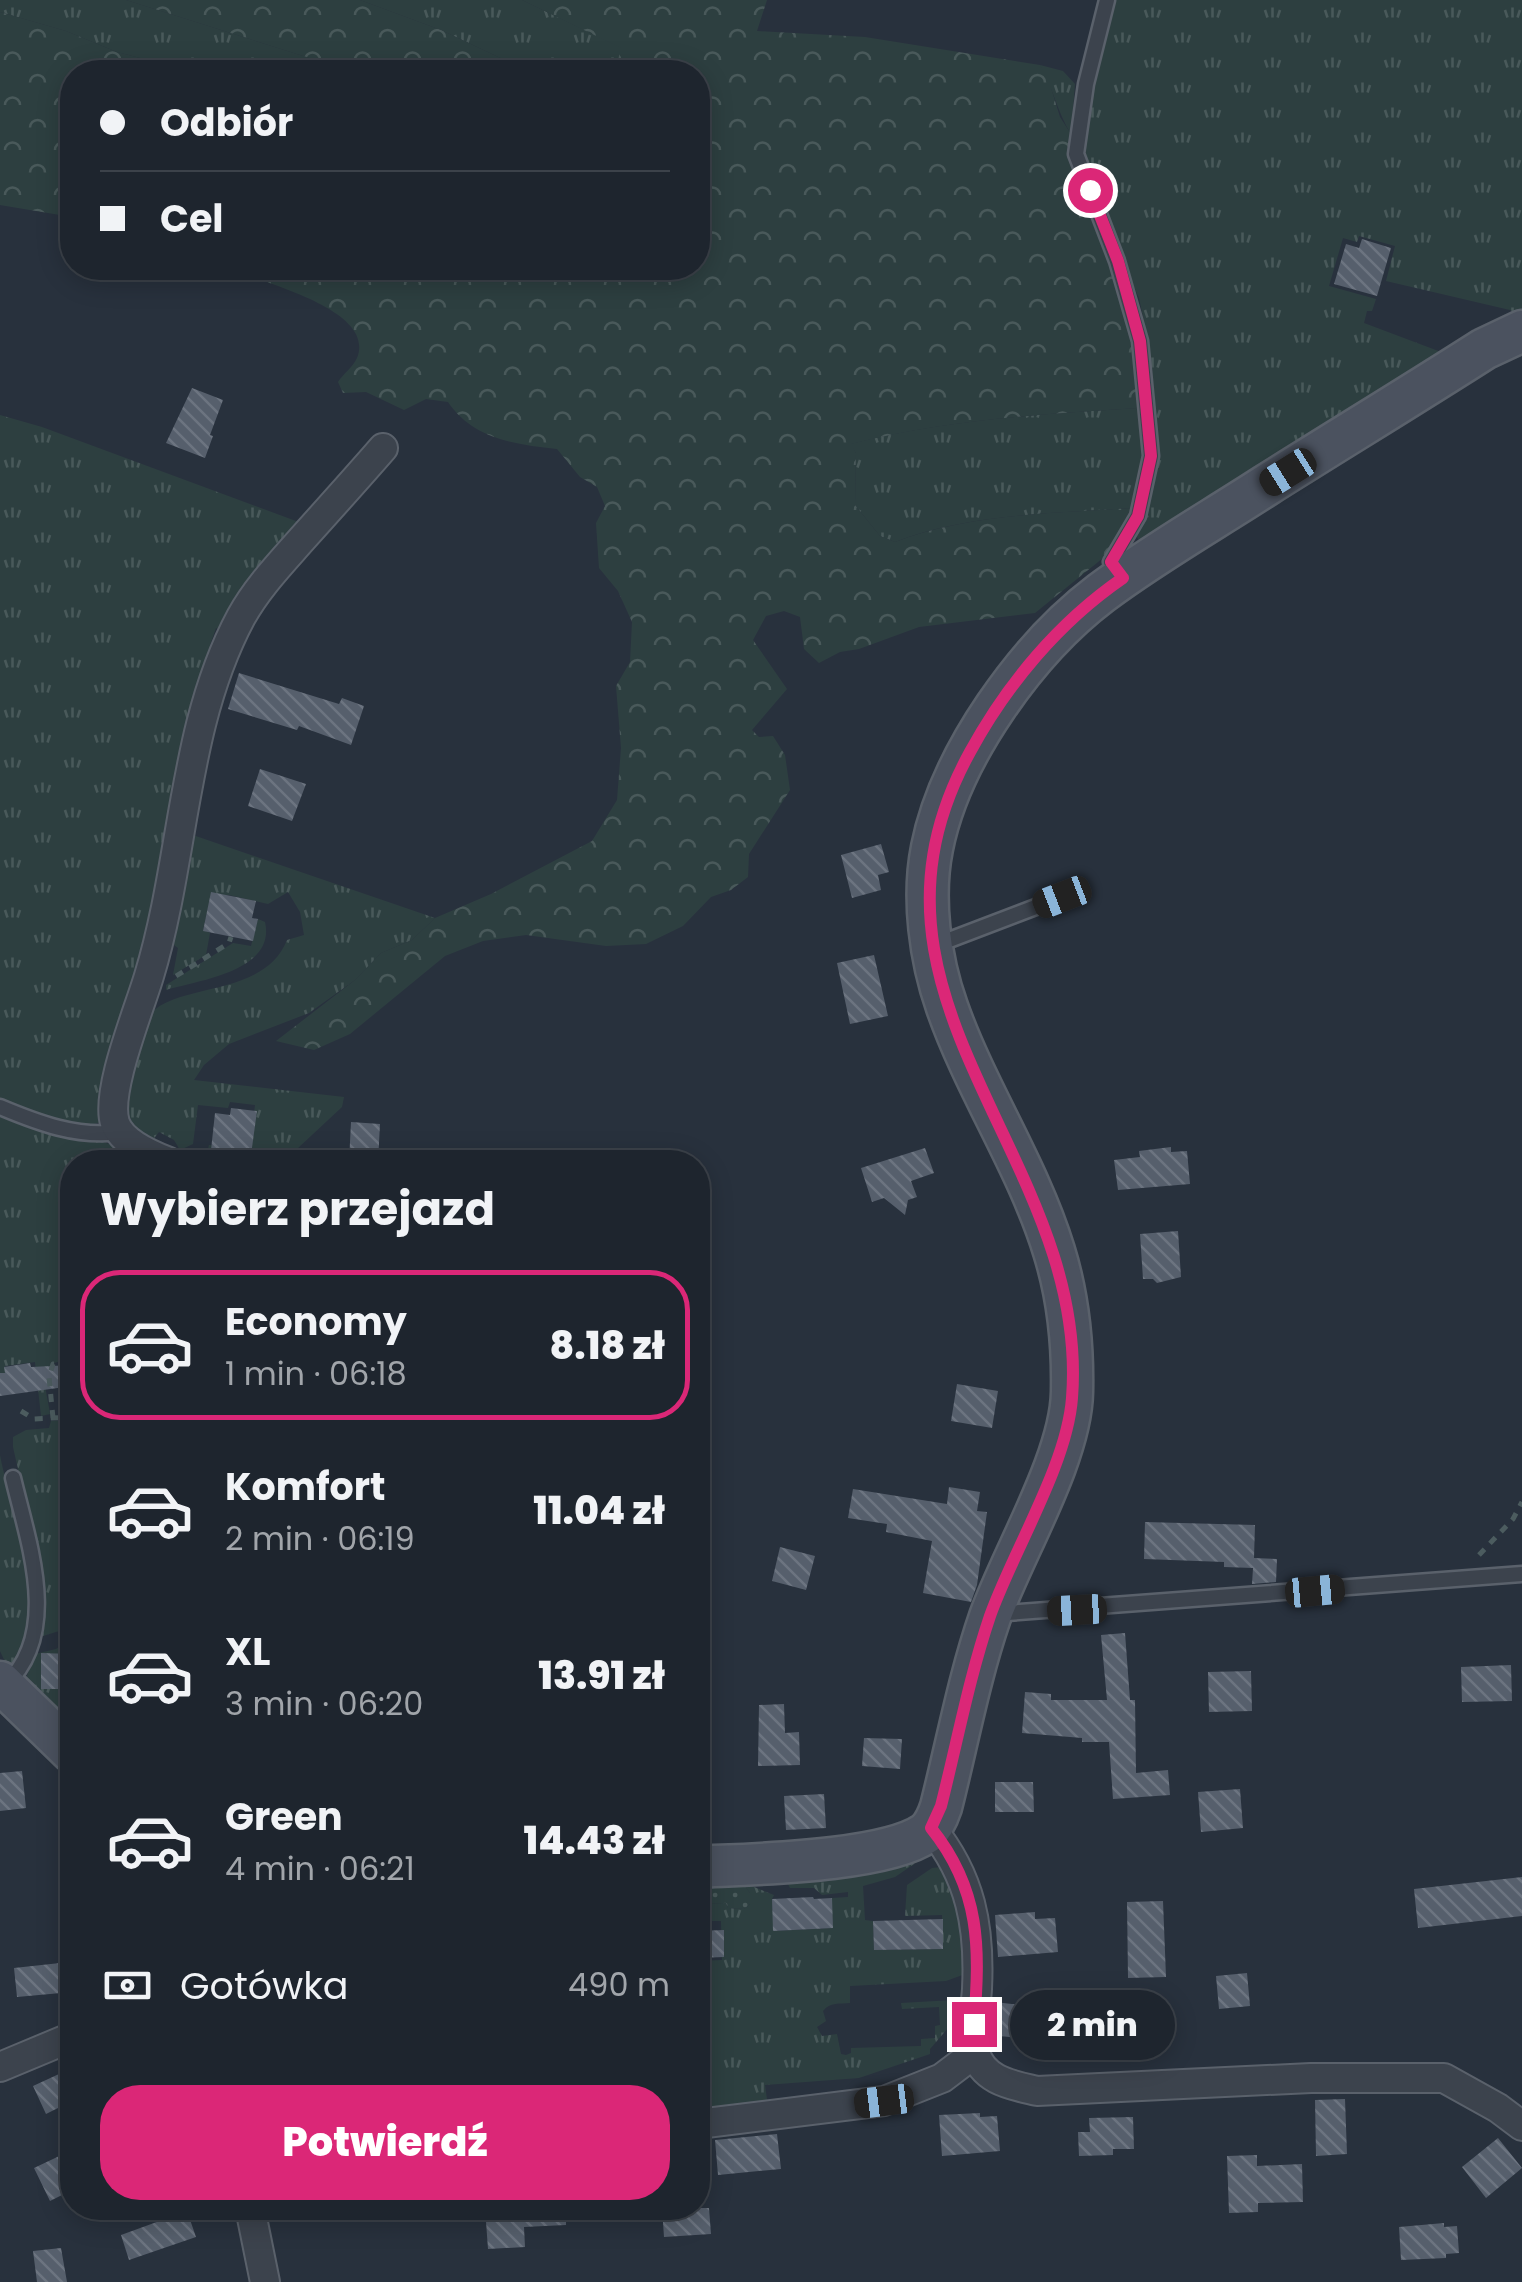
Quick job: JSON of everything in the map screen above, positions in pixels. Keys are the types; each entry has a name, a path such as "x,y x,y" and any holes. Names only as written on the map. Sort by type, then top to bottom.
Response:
{"street":[{"path":"710,1866 879,1852 931,1828 941,1806 991,1615 1068,1419 1072,1397 1067,1309 1053,1250 948,1012 932,947 931,851 940,816 962,767 992,714 1032,660 1098,595 1484,349 1522,331"},
{"path":"144,1150 119,1132 114,1120 118,1078 151,969 200,730 226,648 260,587 383,448"},
{"path":"2,1684 60,1740"},
{"path":"931,1828 958,1865 972,1914 978,1946 975,2053 995,2080 1037,2092 1312,2078 1444,2078 1522,2126"},
{"path":"0,2067 60,2042"},
{"path":"710,2123 884,2101 942,2078 975,2053"},
{"path":"252,2220 265,2282"}],"lane":[{"path":"1107,0 1086,84 1076,154 1118,261 1140,341 1151,456 1138,516 1111,562 1123,578"},
{"path":"932,947 1062,897"},
{"path":"0,1107 69,1130 97,1135 119,1132"},
{"path":"2,1684 37,1644 34,1566 13,1478"},
{"path":"991,1615 1522,1574"}],"path":[{"path":"161,985 229,944 231,938"},
{"path":"53,1418 49,1371 53,1364 60,1363"},
{"path":"21,1412 34,1420 60,1418"},
{"path":"1468,1560 1484,1553 1522,1502"}],"green space":[{"path":"0,0 126,0 316,60 148,60 0,12"},
{"path":"126,0 360,0 441,30 505,60 316,60"},
{"path":"360,0 522,0 622,48 618,60 505,60 441,30"},
{"path":"522,0 767,0 757,31 865,37 1040,65 1060,117 1071,134 1069,151 1079,192 1130,310 1138,408 958,424 851,444 856,453 855,505 880,536 895,542 982,520 1133,508 1103,558 1035,613 919,627 840,652 819,663 804,649 800,617 784,611 766,616 753,640 787,689 752,730 759,737 773,736 785,755 790,790 749,854 748,877 731,890 711,897 683,926 646,944 606,946 526,935 483,941 445,956 350,1034 314,1050 276,1041 355,980 381,953 412,940 435,918 491,894 592,841 617,800 621,748 616,686 630,662 632,622 618,591 599,568 596,523 605,506 597,487 580,477 557,449 510,442 482,432 448,402 426,399 404,410 366,392 343,393 338,382 357,358 359,341 350,325 313,300 262,280 710,280 710,60 618,60 621,48"},
{"path":"1112,0 1522,0 1522,317 1510,310 1386,281 1395,246 1359,236 1357,242 1343,238 1329,286 1376,299 1364,323 1449,355 1140,542 1135,534 1153,485 1157,458 1148,341 1139,298 1091,187 1085,154 1090,105"},
{"path":"0,12 148,60 60,60 60,215 0,205"},
{"path":"1040,65 1063,71 1075,84 1071,134 1062,117"},
{"path":"1138,408 1143,467 1133,508 982,520 895,542 880,536 855,505 856,453 850,444 957,424"},
{"path":"0,415 304,524 224,631 216,628 210,645 214,659 105,1120 94,1124 68,1123 0,1099"},
{"path":"187,833 435,918 412,940 381,953 355,980 309,1013 229,1044 204,1065 194,1080 344,1097 342,1107 294,1150 208,1150 209,1145 250,1149 255,1105 198,1105 193,1144 180,1150 174,1140 159,1132 149,1145 128,1120 124,1094 139,1038 146,1020 157,1008 258,973 275,959 287,940 304,935 300,912 288,892 268,904 211,895 203,930 210,933 206,955 173,975 178,948 167,940 172,918 179,919 183,898 176,896"},
{"path":"258,919 265,922 265,939 259,952 247,962 215,977 166,990 166,985 233,943 251,946"},
{"path":"0,1117 122,1150 60,1150 60,1361 45,1376 50,1414 41,1416 35,1362 5,1366 5,1373 0,1373"},
{"path":"51,1421 60,1421 60,1631 43,1636 42,1575 13,1437 26,1430 49,1428"},
{"path":"0,1455 27,1564 30,1593 29,1621 22,1646 8,1668 0,1651"},
{"path":"60,1646 60,1654 42,1654 41,1689 60,1689 60,1716 25,1681 35,1654"},
{"path":"920,1860 895,1877 863,1886 865,1920 873,1921 874,1950 943,1949 942,1915 905,1916 907,1885 932,1868 942,1867 961,1888 965,1974 946,1981 850,1986 850,2003 826,2008 826,2021 817,2027 822,2036 837,2034 841,2054 846,2055 851,2048 921,2046 921,2039 935,2038 935,2026 940,2025 939,2007 902,2009 901,2003 954,2000 949,2027 930,2054 859,2078 765,2085 768,2107 710,2110 710,1960 722,1960 721,1921 711,1921 710,1904 726,1903 728,1908 744,1909 750,1904 750,1893 744,1885 733,1884 742,1882 774,1895 774,1931 832,1928 832,1898 848,1897 848,1892 822,1895 814,1888 790,1888 788,1884 767,1882"},
{"path":"710,1884 744,1885 750,1893 750,1904 744,1909 728,1908 726,1903 710,1904"}],"building":[{"path":"1362,239 1391,248 1377,296 1334,284 1346,244 1359,248"},
{"path":"192,388 223,400 205,458 166,443"},
{"path":"239,673 339,704 342,698 364,706 351,745 299,726 297,730 228,709"},
{"path":"260,769 306,784 292,821 248,806"},
{"path":"881,844 889,872 878,875 881,890 852,898 841,855"},
{"path":"211,892 256,901 252,918 258,919 253,941 203,931"},
{"path":"874,955 888,1016 850,1024 837,963"},
{"path":"231,1108 257,1111 252,1150 211,1150 215,1113 230,1115"},
{"path":"351,1122 380,1124 379,1150 350,1150"},
{"path":"1171,1147 1171,1152 1187,1151 1190,1184 1118,1190 1114,1160 1140,1157 1139,1151"},
{"path":"925,1148 934,1173 911,1181 917,1197 908,1200 905,1215 884,1198 872,1202 861,1168"},
{"path":"1178,1231 1181,1277 1157,1283 1143,1279 1140,1234"},
{"path":"30,1363 31,1367 60,1366 60,1388 0,1396 0,1373 5,1373 4,1367"},
{"path":"957,1384 998,1391 992,1428 951,1421"},
{"path":"949,1487 980,1492 977,1511 987,1512 971,1602 923,1593 932,1541 886,1532 887,1524 848,1518 853,1489 947,1504"},
{"path":"1145,1522 1255,1525 1254,1558 1277,1559 1276,1582 1252,1584 1253,1568 1224,1567 1224,1562 1144,1559"},
{"path":"780,1547 815,1556 806,1590 772,1581"},
{"path":"1125,1633 1130,1700 1135,1700 1136,1773 1168,1770 1170,1795 1113,1799 1109,1742 1022,1733 1025,1692 1051,1694 1051,1700 1107,1700 1101,1635"},
{"path":"41,1653 60,1654 60,1689 41,1689"},
{"path":"1511,1665 1512,1701 1462,1702 1461,1667"},
{"path":"1251,1671 1252,1711 1209,1712 1208,1672"},
{"path":"784,1704 785,1733 799,1732 800,1765 758,1766 759,1705"},
{"path":"864,1738 902,1739 900,1769 862,1766"},
{"path":"22,1771 26,1808 0,1811 0,1773"},
{"path":"995,1782 1033,1782 1034,1812 995,1812"},
{"path":"1240,1789 1243,1828 1201,1832 1198,1792"},
{"path":"824,1794 826,1828 786,1830 784,1796"},
{"path":"1522,1877 1522,1916 1418,1928 1414,1889"},
{"path":"832,1898 833,1928 773,1931 772,1899"},
{"path":"1163,1901 1166,1977 1128,1978 1127,1902"},
{"path":"1035,1912 1035,1919 1055,1918 1058,1952 998,1957 995,1915"},
{"path":"943,1919 943,1949 874,1950 873,1921"},
{"path":"724,1930 724,1957 710,1958 710,1931"},
{"path":"60,1963 60,1993 17,1997 14,1968"},
{"path":"1247,1973 1250,2006 1219,2009 1216,1976"},
{"path":"995,2002 1108,2016 1109,2008 1142,2010 1138,2051 991,2035"},
{"path":"60,2074 60,2107 46,2114 33,2086"},
{"path":"1345,2099 1347,2154 1316,2156 1315,2100"},
{"path":"980,2113 980,2117 997,2116 1000,2151 942,2156 939,2115"},
{"path":"1133,2117 1134,2149 1113,2149 1113,2155 1079,2156 1078,2132 1090,2132 1089,2118"},
{"path":"777,2134 781,2169 718,2175 715,2140"},
{"path":"1498,2138 1522,2168 1486,2198 1462,2167"},
{"path":"1257,2155 1257,2166 1302,2164 1303,2202 1258,2203 1258,2212 1229,2213 1227,2156"},
{"path":"60,2156 60,2196 50,2201 34,2168"},
{"path":"162,2220 190,2220 196,2237 129,2260 121,2235"},
{"path":"486,2220 566,2220 566,2225 524,2227 525,2247 488,2249"},
{"path":"663,2220 710,2220 711,2234 664,2237"},
{"path":"1444,2223 1444,2227 1457,2226 1459,2253 1446,2254 1446,2258 1401,2260 1399,2227"},
{"path":"61,2248 67,2282 37,2282 33,2251"}],"route":[{"path":"974,2024 978,1946 969,1898 958,1865 931,1828 938,1817 991,1615 1060,1447 1072,1397 1071,1359 1067,1309 1053,1250 943,997 932,947 930,864 947,798 992,714 1032,660 1098,595 1123,578 1111,562 1138,516 1151,456 1140,341 1118,261 1090,190"}]}
